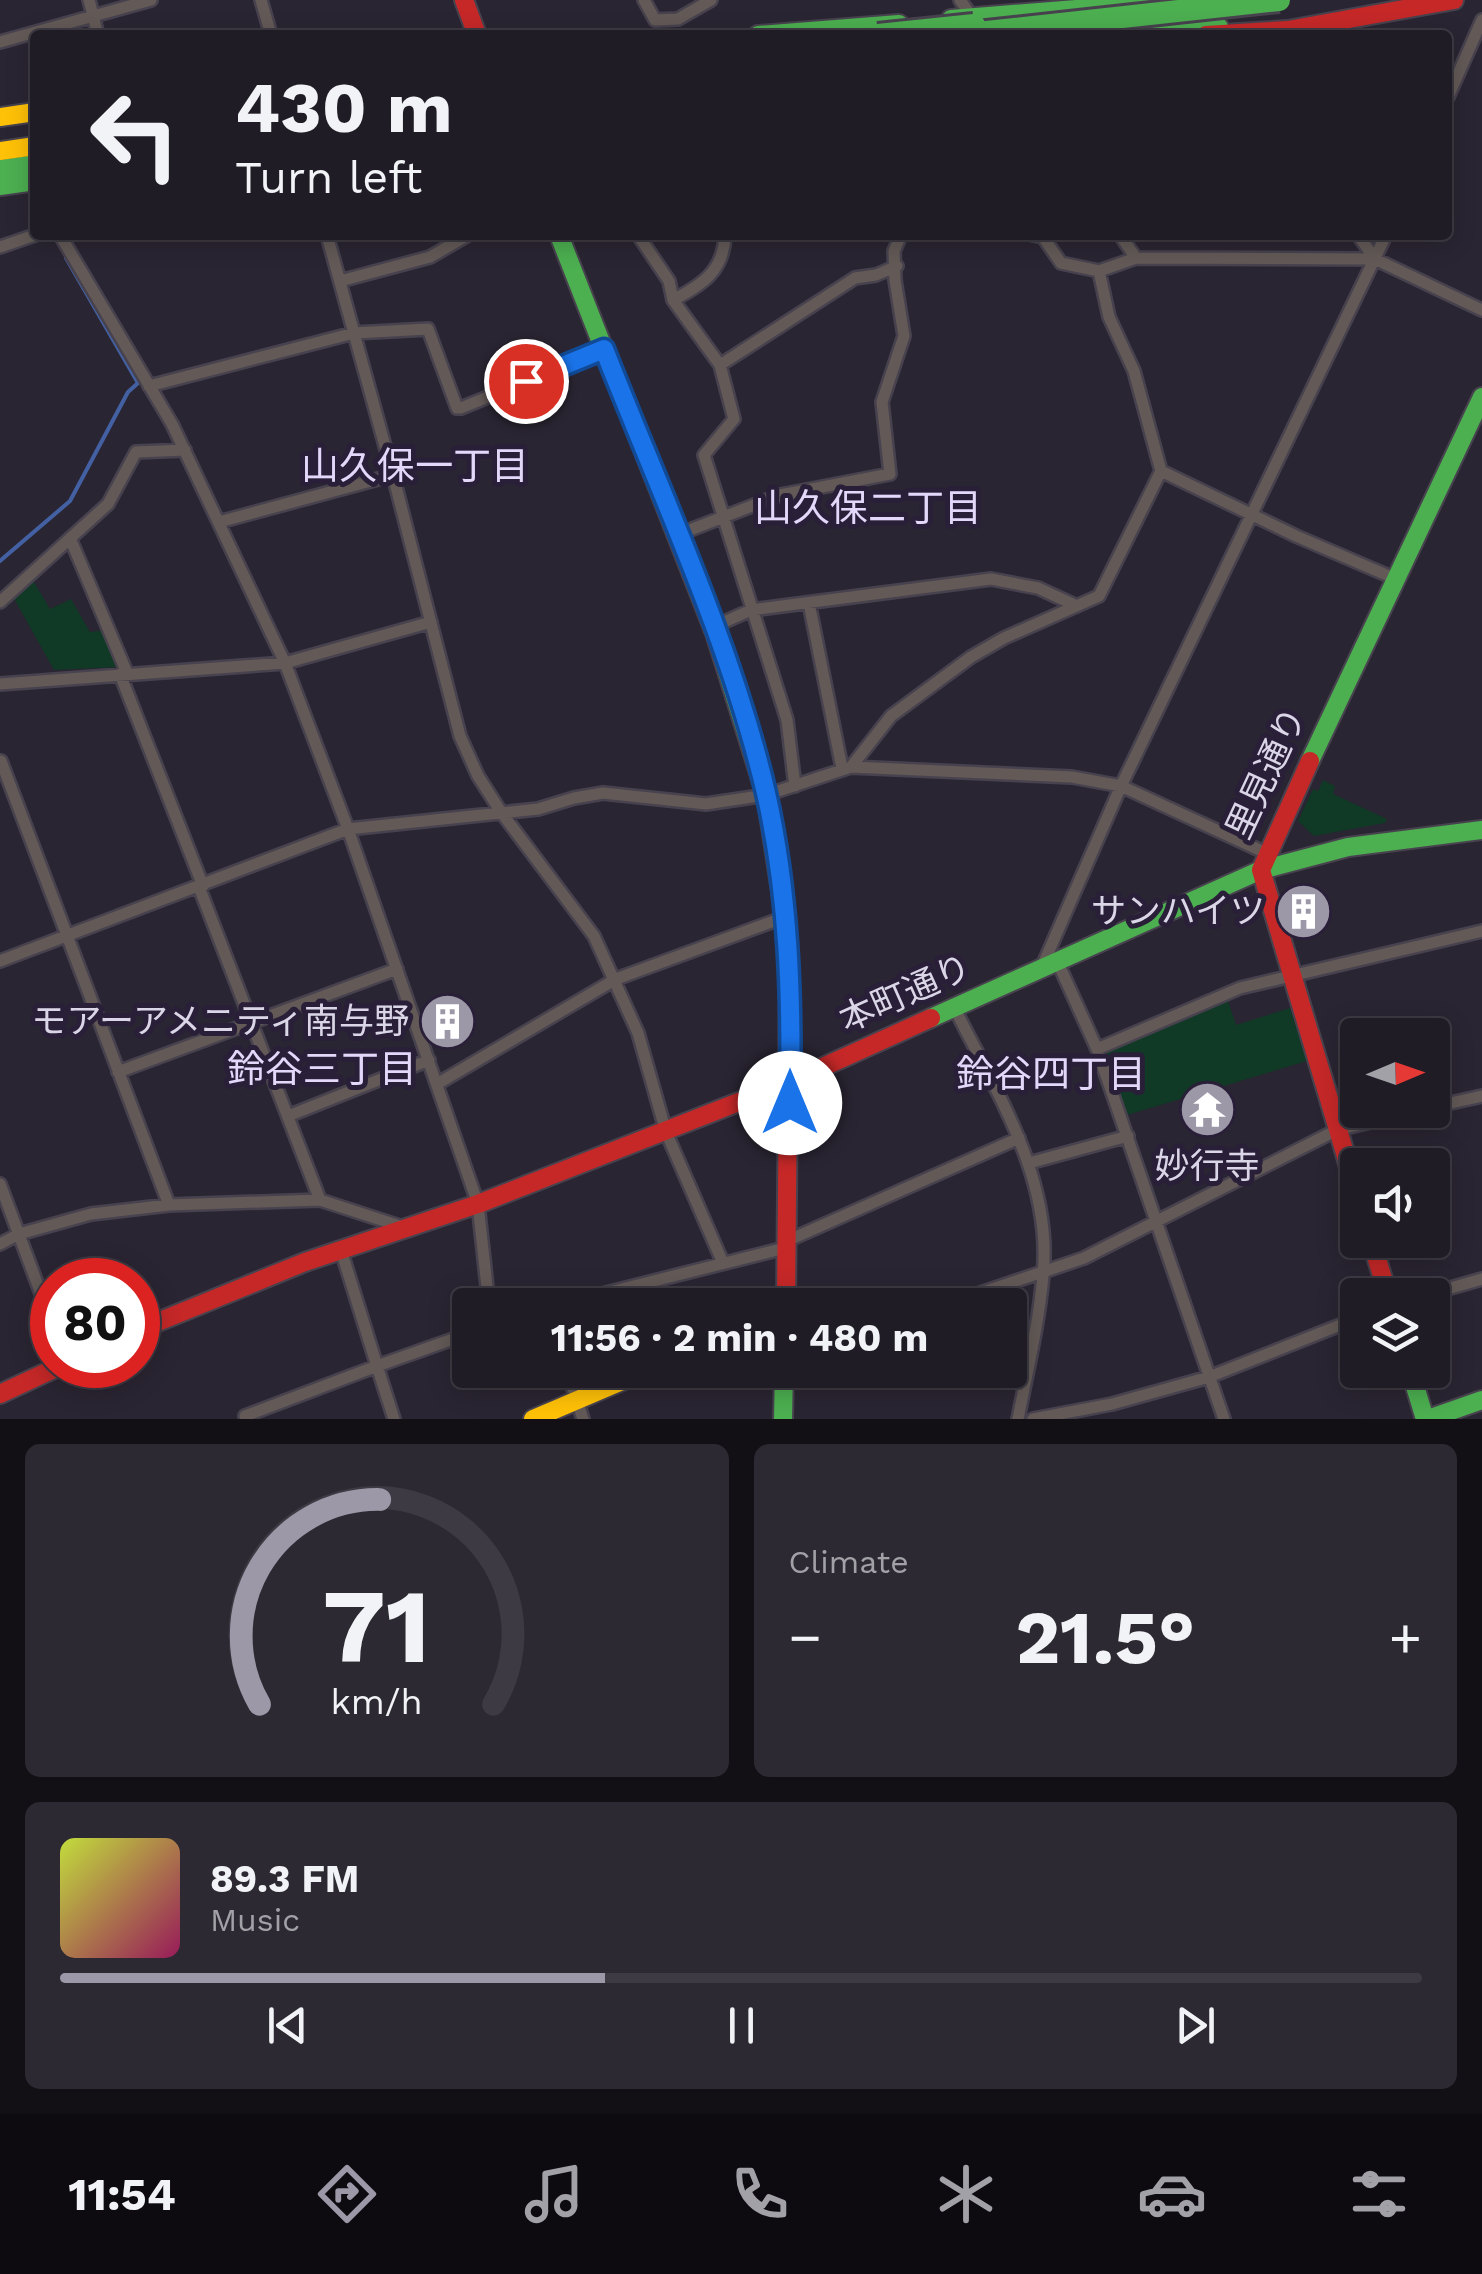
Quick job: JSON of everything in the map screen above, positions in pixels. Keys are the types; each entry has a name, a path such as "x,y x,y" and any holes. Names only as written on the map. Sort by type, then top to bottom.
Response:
{"main road":[{"path":"464,0 476,30"},
{"path":"838,30 1192,0"},
{"path":"926,30 1095,19 1279,0"},
{"path":"1184,30 1390,0"},
{"path":"1290,30 1454,0"},
{"path":"965,22 1095,19"},
{"path":"2,135 30,115"},
{"path":"2,135 30,127"},
{"path":"2,135 30,144"},
{"path":"562,240 713,627 766,795 785,917 790,996 787,1288"},
{"name":"里見通り","path":"1343,1148 1290,975 1263,861 1482,397"},
{"name":"本町通り","path":"160,1320 341,1250 478,1204 790,1082 1049,967 1263,861 1482,830"},
{"path":"0,1394 30,1380"},
{"path":"533,1419 580,1408 616,1388"},
{"path":"782,1419 783,1388"},
{"path":"1416,1388 1427,1419 1482,1400"}],"street":[{"path":"88,0 97,30"},
{"path":"43,30 151,0"},
{"path":"262,0 269,30"},
{"path":"644,0 655,20 678,19 711,0"},
{"path":"1452,88 1482,20"},
{"path":"0,42 30,34"},
{"path":"0,247 30,237"},
{"path":"63,240 184,450 285,663 348,828 478,1204 487,1288"},
{"path":"329,240 460,736 478,776 501,812 594,936 616,979 638,1033 666,1132 723,1263"},
{"path":"430,257 436,240"},
{"path":"340,280 430,257 459,240"},
{"path":"641,240 669,281 673,300 720,365 734,419 704,455 787,720 795,786"},
{"path":"673,300 702,285 725,254 726,240"},
{"path":"677,535 780,494 890,474 882,402 904,336 895,280 894,251 898,240"},
{"path":"1044,240 1061,263 1099,270 1136,258 1375,259 1482,310"},
{"path":"1123,240 1136,258"},
{"path":"1362,240 1375,259"},
{"path":"1224,1419 1097,1049 1049,967 1122,786 1384,240"},
{"path":"720,365 856,278 897,266"},
{"path":"846,768 892,716 972,656 1099,596 1161,471 1134,371 1108,318 1099,270"},
{"path":"150,386 354,333 431,330 460,408 604,349"},
{"path":"0,602 108,504 136,452 184,450"},
{"path":"1161,471 1396,579"},
{"path":"219,522 393,476"},
{"path":"70,538 320,1200"},
{"path":"713,627 752,610 992,578 1038,588 1076,606"},
{"path":"809,604 846,768"},
{"path":"0,684 285,663 431,622"},
{"path":"1,761 169,1205"},
{"path":"0,961 348,828 538,810 603,793 706,804 766,795 846,768 1072,777 1122,786 1263,861"},
{"path":"437,1084 616,979 785,917"},
{"path":"1097,1049 1240,988 1482,931"},
{"path":"118,1072 397,968"},
{"path":"955,1010 1019,1138 1038,1196 1044,1273 1018,1419"},
{"path":"288,1116 428,1060"},
{"path":"1450,1103 1482,1096"},
{"path":"998,1288 1084,1258 1345,1128"},
{"path":"1029,1163 1128,1136"},
{"path":"625,1288 789,1244 1019,1138"},
{"path":"0,1184 30,1264"},
{"path":"0,1244 19,1234 91,1214 169,1205 320,1200 406,1228"},
{"path":"341,1250 394,1419"},
{"path":"1450,1288 1482,1278"},
{"path":"1032,1419 1112,1404 1210,1377 1340,1325"},
{"path":"242,1418 452,1339"}],"green space":[{"path":"31,577 50,609 71,599 90,632 106,630 119,667 54,670 12,595"},
{"path":"1323,780 1335,786 1333,794 1387,819 1385,823 1314,836 1298,821 1313,789 1318,791"},
{"path":"1227,998 1236,1025 1290,1008 1307,1061 1124,1116 1102,1049"}],"waterway":[{"path":"0,561 70,501 128,392 138,383 66,258"}],"traffic: fast":[{"path":"1005,30 1279,0"},
{"path":"951,19 1164,2"},
{"path":"822,30 899,24"},
{"path":"926,30 974,25"},
{"path":"1193,30 1219,27"},
{"path":"0,169 30,165"},
{"path":"0,186 30,182"},
{"path":"561,240 715,633 766,795 785,917 789,978"},
{"path":"1310,761 1482,397"},
{"path":"931,1018 1261,870 1348,847 1482,830"},
{"path":"783,1419 784,1388"},
{"path":"1416,1388 1425,1419"},
{"path":"1428,1419 1482,1400"}],"traffic: slow":[{"path":"0,117 30,113"},
{"path":"0,151 30,147"},
{"path":"533,1419 606,1388"}],"traffic: jam":[{"path":"464,0 475,30"},
{"path":"1288,30 1454,0"},
{"path":"1310,761 1261,870 1343,1148"},
{"path":"786,1288 789,978"},
{"path":"160,1321 305,1262 478,1204 790,1082 931,1018"},
{"path":"1377,1258 1383,1278"},
{"path":"0,1394 30,1380"}],"place":[{"name":"サンハイツ","path":"1304,911"},
{"name":"モアーアメニティ南与野","path":"448,1021"},
{"name":"妙行寺","path":"1207,1110"}],"district":[{"name":"山久保一丁目","path":"415,466"},
{"name":"山久保二丁目","path":"868,508"},
{"name":"鈴谷三丁目","path":"322,1069"},
{"name":"鈴谷四丁目","path":"1051,1074"}],"route":[{"path":"526,381 604,349 716,633 755,752 774,837 789,965 790,1103"}]}
